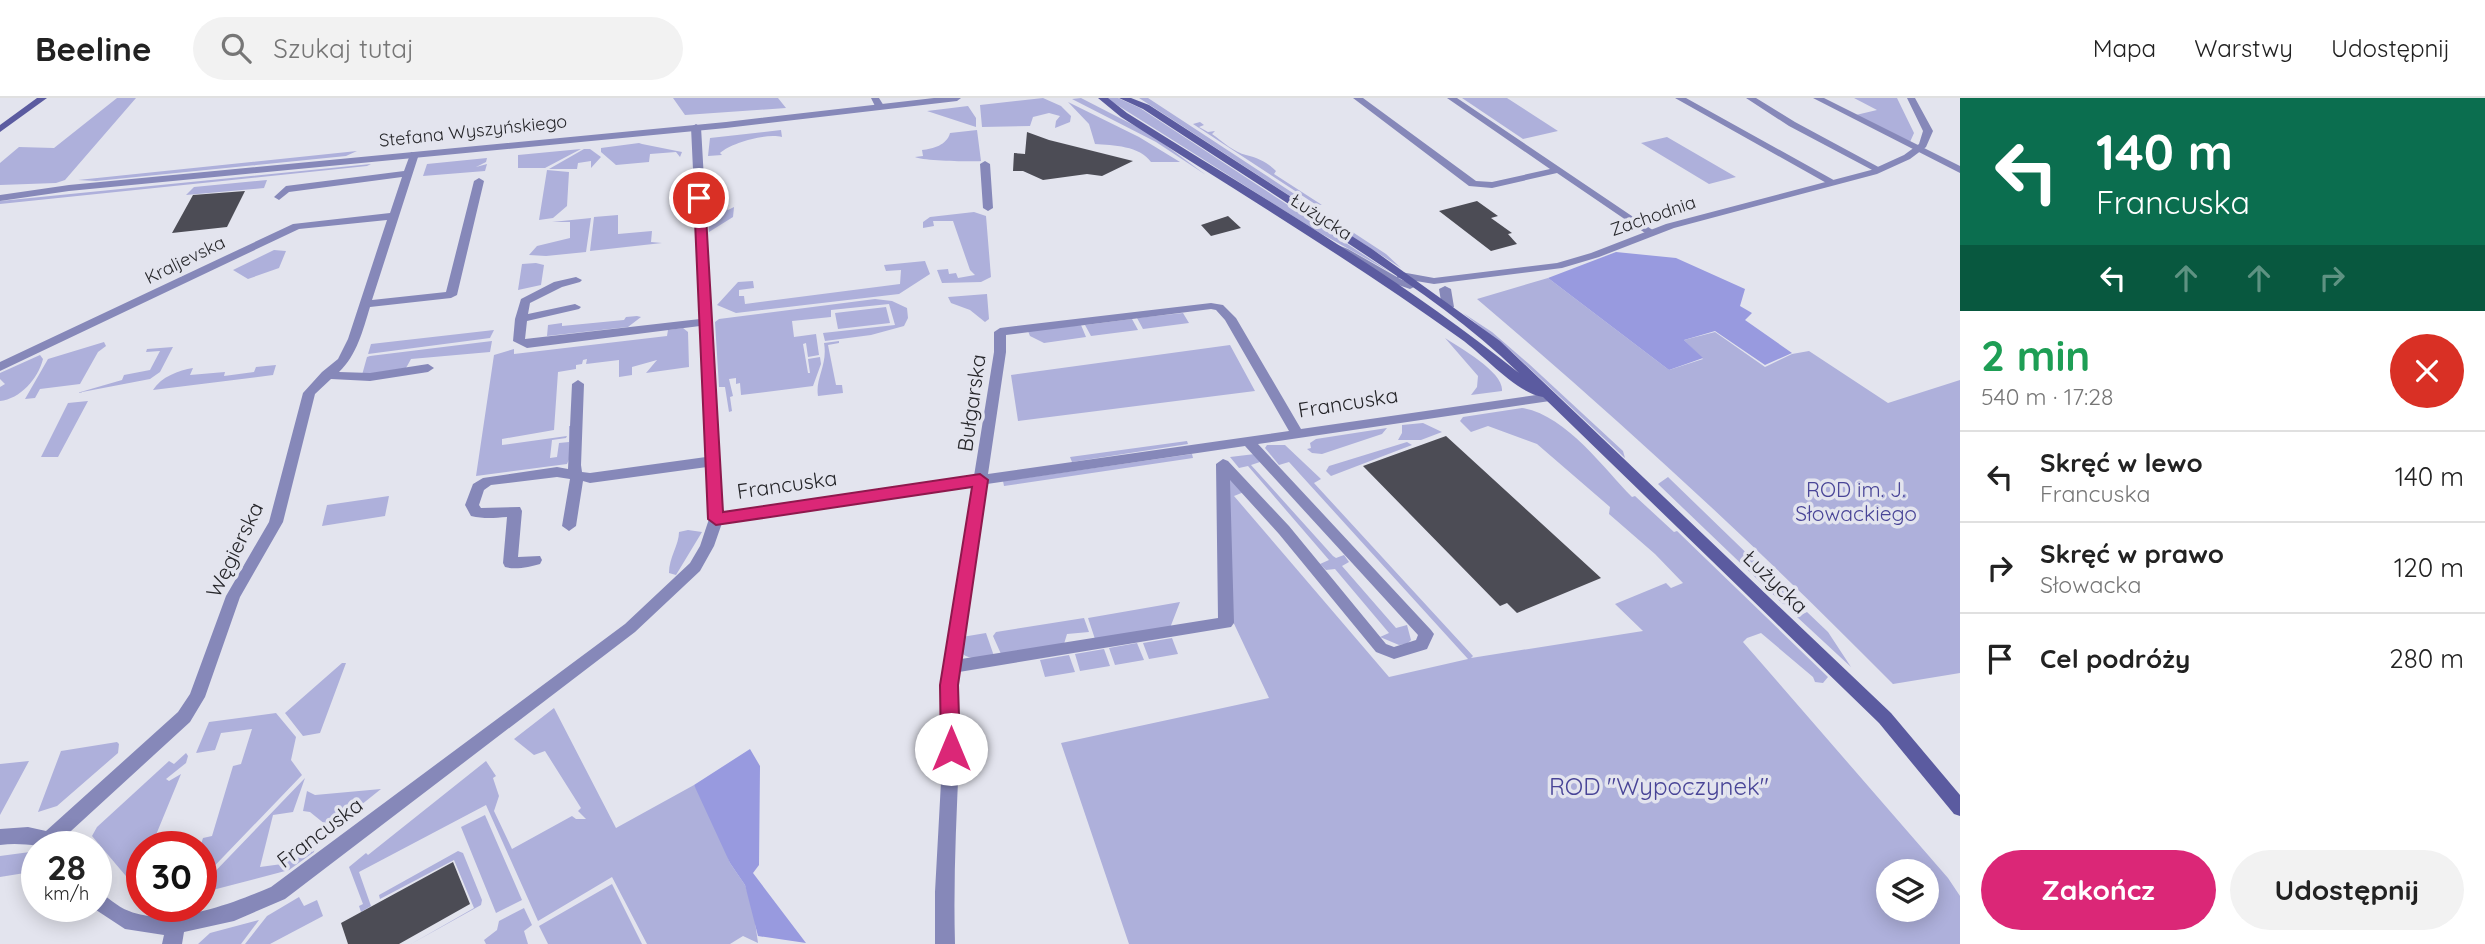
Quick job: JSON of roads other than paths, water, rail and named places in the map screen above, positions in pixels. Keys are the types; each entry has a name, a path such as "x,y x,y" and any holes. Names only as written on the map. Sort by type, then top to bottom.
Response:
{"main road":[{"path":"0,117 27,98"},
{"path":"0,129 43,98"},
{"path":"1087,98 1124,115"},
{"name":"Łużycka","path":"1102,98 1124,115 1329,244 1431,312 1526,385 1550,397"},
{"name":"Łużycka","path":"1123,98 1146,107 1401,275 1496,344 1885,718 1960,808"},
{"path":"1132,98 1146,107"}],"street":[{"name":"Stefana Wyszyńskiego","path":"0,198 69,188 696,127 914,98"},
{"name":"Stefana Wyszyńskiego","path":"877,102 957,98"},
{"path":"1357,98 1473,184 1492,185 1558,170"},
{"path":"1451,98 1652,233"},
{"path":"1679,98 1834,183"},
{"path":"1750,98 1791,124 1879,170"},
{"path":"1817,98 1960,170"},
{"path":"1911,98 1928,131 1923,145 1918,149"},
{"path":"696,127 716,519"},
{"name":"Zachodnia","path":"1482,277 1558,266 1652,233 1879,170 1918,149"},
{"name":"Węgierska","path":"64,831 184,717 197,697 233,596 275,522 309,393 343,360 354,339 414,154"},
{"path":"985,164 988,208"},
{"path":"279,197 286,189 408,173"},
{"path":"366,304 451,295 479,181"},
{"name":"Stefana Wyszyńskiego","path":"0,190 69,188"},
{"name":"Kraljevska","path":"0,367 297,226 394,216"},
{"path":"1329,244 1355,255 1401,284 1422,289 1445,289 1482,277"},
{"path":"1401,275 1434,281 1465,276 1482,277"},
{"path":"576,280 558,284 525,301 519,341 527,344 706,322"},
{"path":"1422,289 1434,281"},
{"path":"1422,289 1422,299 1431,312"},
{"path":"1445,289 1447,307"},
{"path":"521,319 575,307"},
{"name":"Bułgarska","path":"945,944 951,667 1000,352 1000,332 1219,307 1230,318 1297,433"},
{"path":"326,375 370,377 428,368"},
{"path":"569,526 577,477 574,464 578,384"},
{"name":"Francuska","path":"112,910 125,919 157,926 174,935 258,904 278,893 630,628 695,567 707,546 716,519 1550,397"},
{"path":"951,667 1226,623 1223,464 1284,530 1381,648 1394,653 1422,645 1426,634 1248,440"},
{"path":"535,560 510,563 515,511 484,514 476,512 472,505 478,487 488,481 557,472 590,478 714,461"},
{"path":"0,837 21,834"}],"park label":[{"name":"ROD im. J. Słowackiego","path":"1856,502"},
{"name":"ROD \"Wypoczynek\"","path":"1659,787"}]}
